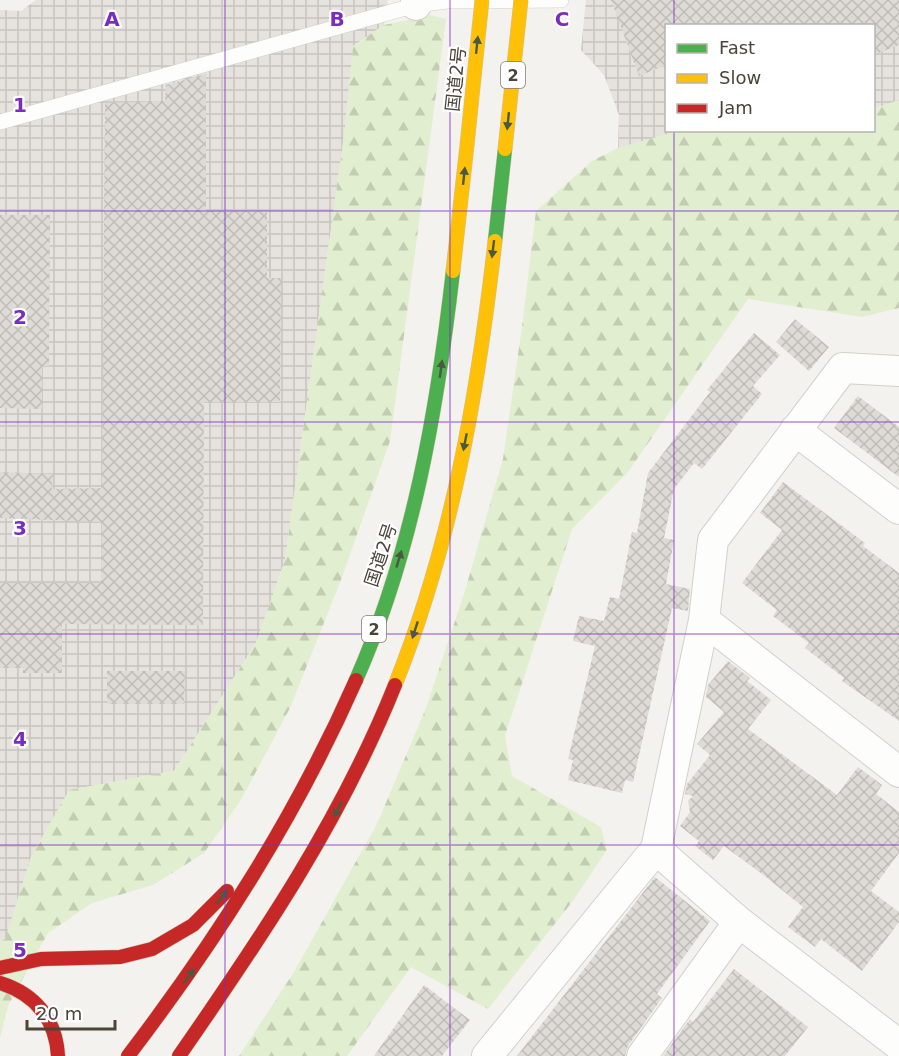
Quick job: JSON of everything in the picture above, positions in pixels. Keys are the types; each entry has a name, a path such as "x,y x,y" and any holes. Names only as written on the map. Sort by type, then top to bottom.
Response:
{"highway":[{"name":"国道2号","path":"128,1056 200,960 295,802 349,693 392,582 411,521 439,389 482,0"},
{"name":"2","path":"179,1056 270,927 308,863 363,759 411,640 430,580 462,460 474,398 521,0"},
{"path":"0,968 42,959 119,957 151,949 182,934 207,915 254,854 322,729 392,582"},
{"path":"188,1056 270,927"},
{"path":"0,983 23,993 40,1005 54,1026 58,1056"}],"street":[{"path":"488,1056 656,849 704,620 713,540 843,368 899,371"},
{"path":"795,430 899,509"},
{"path":"704,620 899,772"},
{"path":"656,849 739,922 899,1044"},
{"path":"642,1056 739,922"}],"lane":[{"path":"0,122 416,3 561,0"}],"shaded area":[{"path":"36,0 388,0 384,25 353,46 345,128 285,560 256,643 174,771 69,790 5,939 0,941 0,10 21,11"},
{"path":"586,0 899,0 899,100 875,109 875,24 665,24 665,132 675,132 618,148 619,115 604,75 581,50"}],"green space":[{"path":"431,15 446,19 390,441 341,580 290,708 241,800 204,853 153,885 92,903 48,933 8,1006 0,1038 0,941 5,939 31,856 69,790 174,771 256,643 285,560 345,128 353,46 384,25"},
{"path":"899,100 899,308 862,317 748,299 628,472 572,529 505,736 512,776 601,827 607,850 572,902 488,1009 411,967 347,1056 239,1056 294,972 377,824 426,708 464,594 503,459 536,211 592,161 618,148 675,132 875,132 875,109"}],"building":[{"path":"611,0 899,0 899,45 875,54 875,24 665,24 665,65 639,76"},
{"path":"206,74 206,211 267,212 267,278 281,278 280,402 204,402 203,625 62,624 62,673 23,673 23,668 0,668 0,583 101,583 102,522 0,518 0,472 53,474 52,489 102,488 105,103 165,101 166,85"},
{"path":"0,215 50,215 49,366 42,366 42,409 0,408"},
{"path":"795,319 829,347 809,371 776,342"},
{"path":"754,333 780,355 753,386 762,394 702,469 694,463 674,489 664,538 674,540 666,584 690,589 688,611 672,608 633,782 625,780 622,793 568,780 573,760 568,759 595,646 573,641 579,616 604,621 610,597 619,599 632,532 637,533 648,473 710,392 707,390"},
{"path":"858,396 899,427 899,477 834,428"},
{"path":"783,482 865,543 863,546 899,573 899,721 842,681 844,678 805,648 809,643 773,616 777,610 742,583 782,530 760,513"},
{"path":"728,661 750,678 747,681 771,700 748,729 837,795 858,767 882,785 876,794 899,812 899,853 871,891 899,912 899,922 862,971 821,939 815,947 788,927 803,907 766,877 724,846 713,860 695,846 699,841 680,826 690,812 688,801 693,796 685,794 687,784 710,755 697,744 724,712 706,697 708,685"},
{"path":"107,671 185,671 184,704 107,704"},
{"path":"655,877 710,921 657,994 662,998 628,1046 625,1056 517,1056"},
{"path":"734,969 808,1027 785,1056 663,1056 690,1019 693,1022"},
{"path":"424,985 470,1020 442,1056 374,1056"}],"traffic: fast":[{"path":"495,241 505,149"},
{"path":"356,680 376,631 408,531 430,428 453,271"}],"traffic: slow":[{"path":"467,145 482,0"},
{"path":"505,149 521,0"},
{"path":"453,271 467,145"},
{"path":"395,685 432,577 460,467 480,355 495,241"}],"traffic: jam":[{"path":"128,1056 193,967 253,875 308,780 356,680"},
{"path":"179,1056 240,967 325,831 374,735 395,685"},
{"path":"0,968 41,959 120,957 152,949 193,925 227,891"},
{"path":"0,983 24,994 41,1010 53,1031 58,1056"}]}
